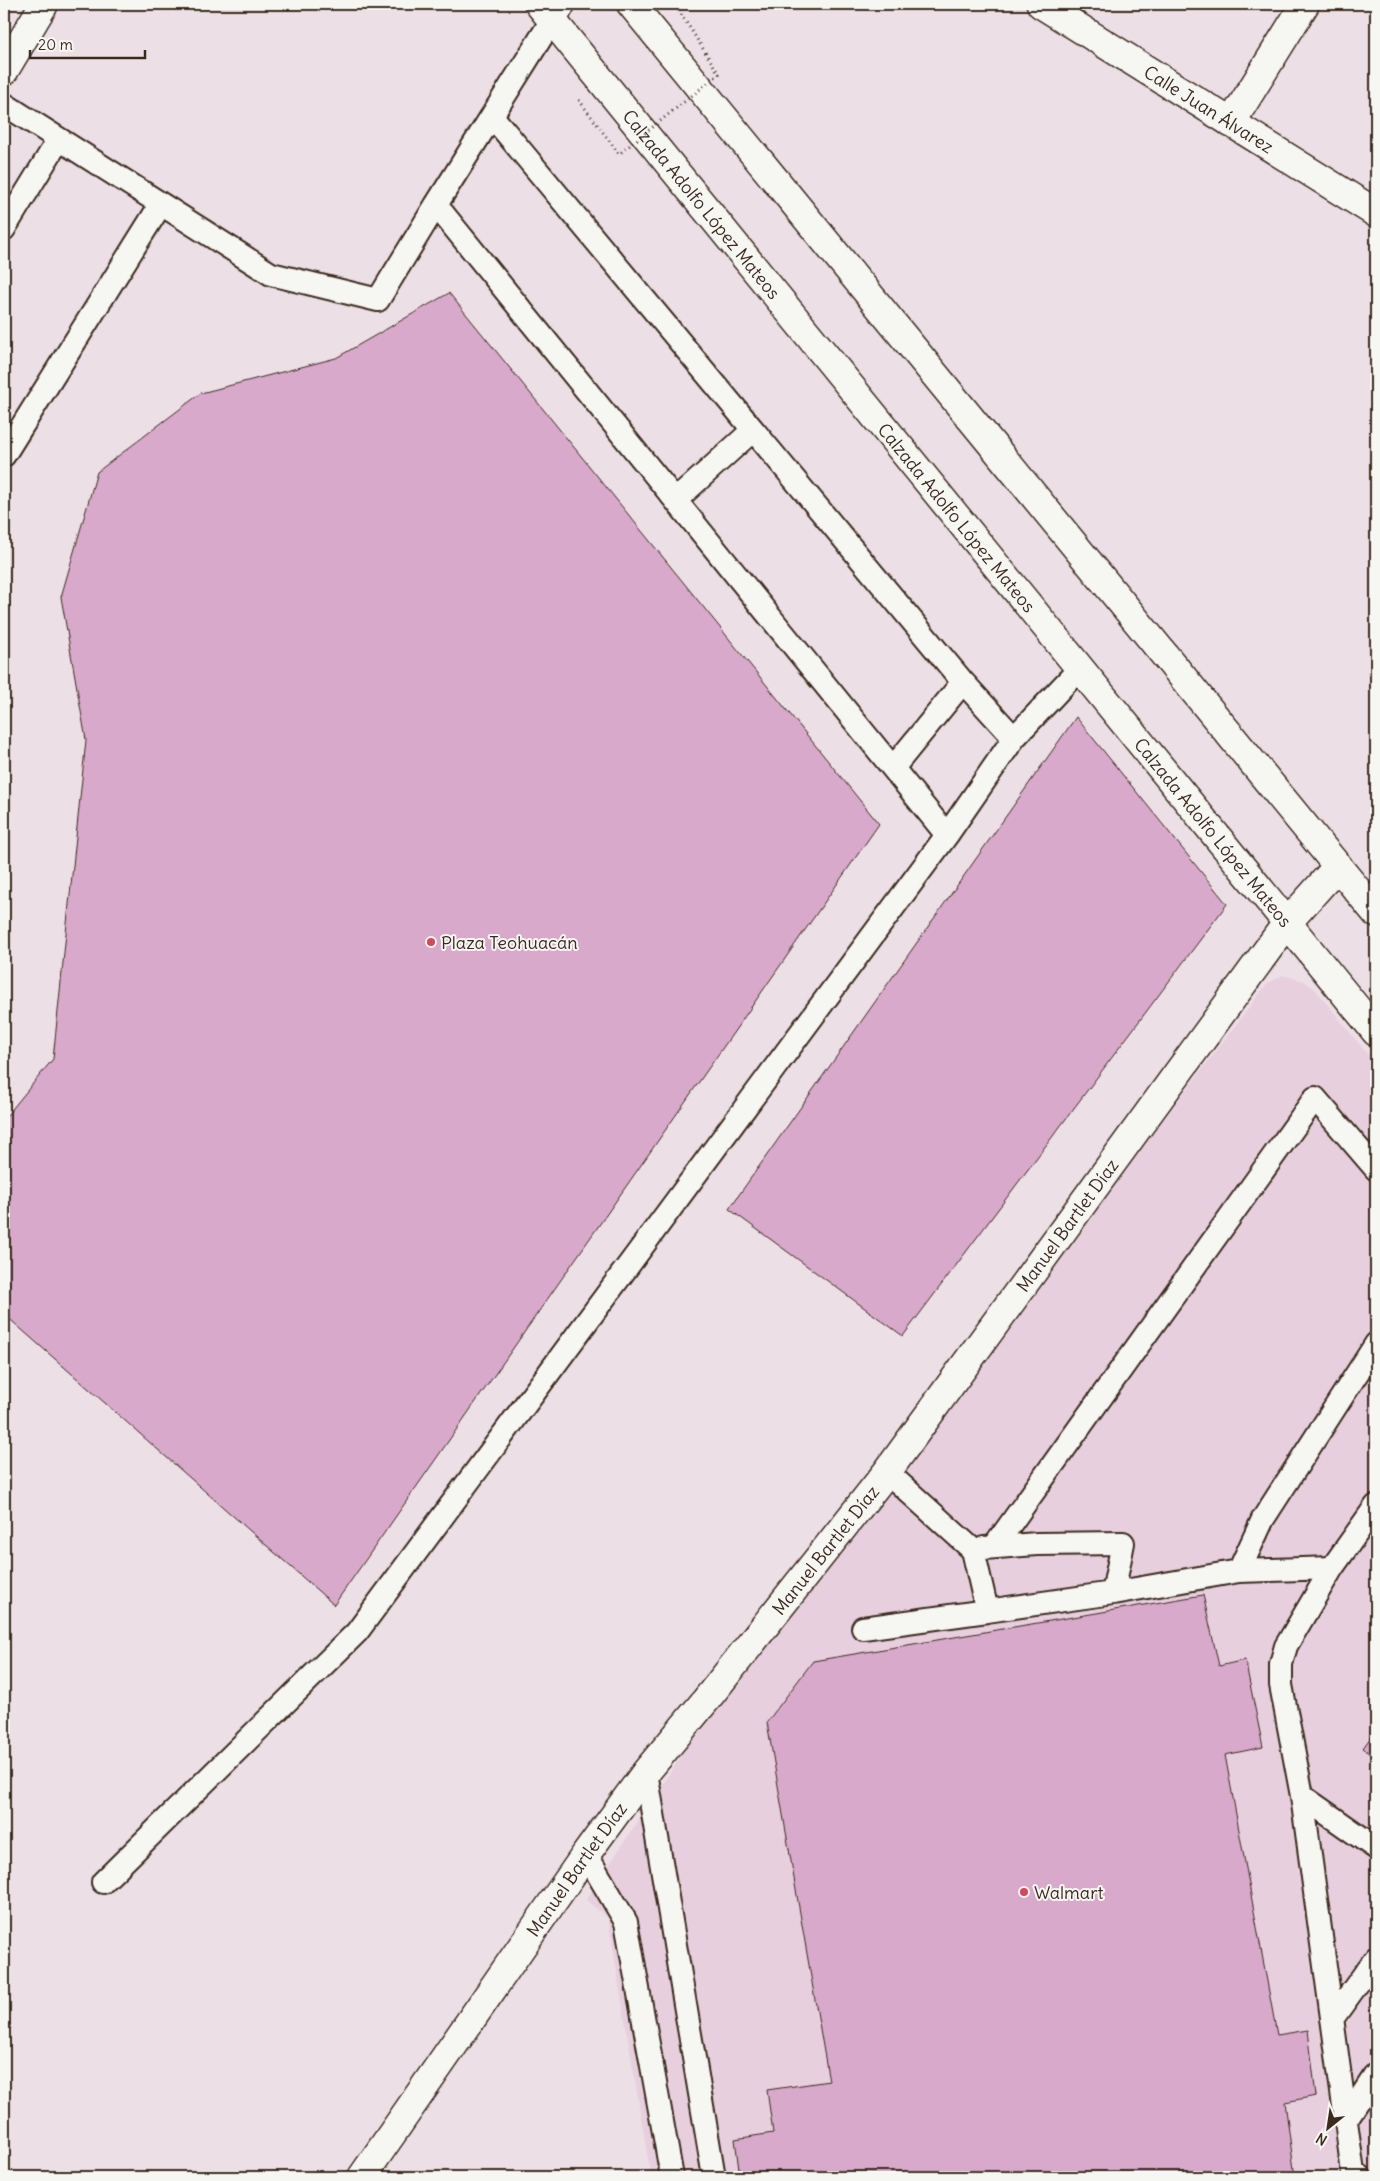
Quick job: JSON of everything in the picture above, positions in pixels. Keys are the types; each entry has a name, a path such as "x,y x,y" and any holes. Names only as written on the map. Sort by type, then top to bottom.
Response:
{"main road":[{"path":"4,71 44,4"},
{"path":"631,4 1376,913"},
{"name":"Calle Juan Álvarez","path":"1041,4 1376,213"},
{"path":"1231,123 1304,4"},
{"name":"Calzada Adolfo López Mateos","path":"551,9 1080,668 1376,1032"},
{"name":"Manuel Bartlet Díaz","path":"362,2177 586,1854 646,1772 706,1700 887,1472 1287,923 1338,866"}],"lane":[{"path":"4,104 271,274 378,300 492,116 551,9"},
{"path":"492,116 964,682 1014,738"},
{"path":"4,229 59,139"},
{"path":"4,455 161,204"},
{"path":"436,205 947,835"},
{"path":"676,500 753,430"},
{"path":"103,1882 357,1632 947,835 1014,738 1080,668"},
{"path":"893,768 964,682"},
{"path":"987,1610 983,1600 984,1548 1315,1098 1376,1169"},
{"path":"1239,1571 1263,1519 1376,1344"},
{"path":"887,1472 984,1548 1123,1543 1113,1593"},
{"path":"1355,2176 1345,2121 1302,1796 1281,1685 1281,1664 1286,1646 1295,1628 1332,1568 1376,1506"},
{"path":"863,1628 1113,1593 1239,1571 1332,1568"},
{"path":"646,1772 714,2177"},
{"path":"1302,1796 1376,1848"},
{"path":"586,1854 626,1922 672,2177"},
{"path":"1332,2019 1376,1958"},
{"path":"1345,2121 1376,2074"}],"path":[{"path":"578,100 619,154 719,74 676,6"}],"shaded area":[{"path":"1283,975 1304,981 1316,990 1376,1065 1376,2177 651,2177 608,1918 586,1900 704,1721 1267,984"}],"building":[{"name":"Plaza Teohuacán","path":"449,293 879,824 334,1605 4,1314 4,1119 53,1059 86,740 61,597 97,472 201,393 336,358"},
{"path":"1076,717 1227,904 903,1336 729,1209"},
{"name":"Walmart","path":"1203,1595 1219,1666 1245,1660 1263,1747 1225,1755 1277,2035 1308,2030 1316,2096 1285,2102 1295,2177 740,2177 735,2139 773,2133 767,2090 829,2081 767,1722 813,1661"},
{"path":"1376,1730 1376,1759 1363,1748"}],"place":[{"name":"Plaza Teohuacán","path":"431,942"},
{"name":"Walmart","path":"1024,1892"}]}
